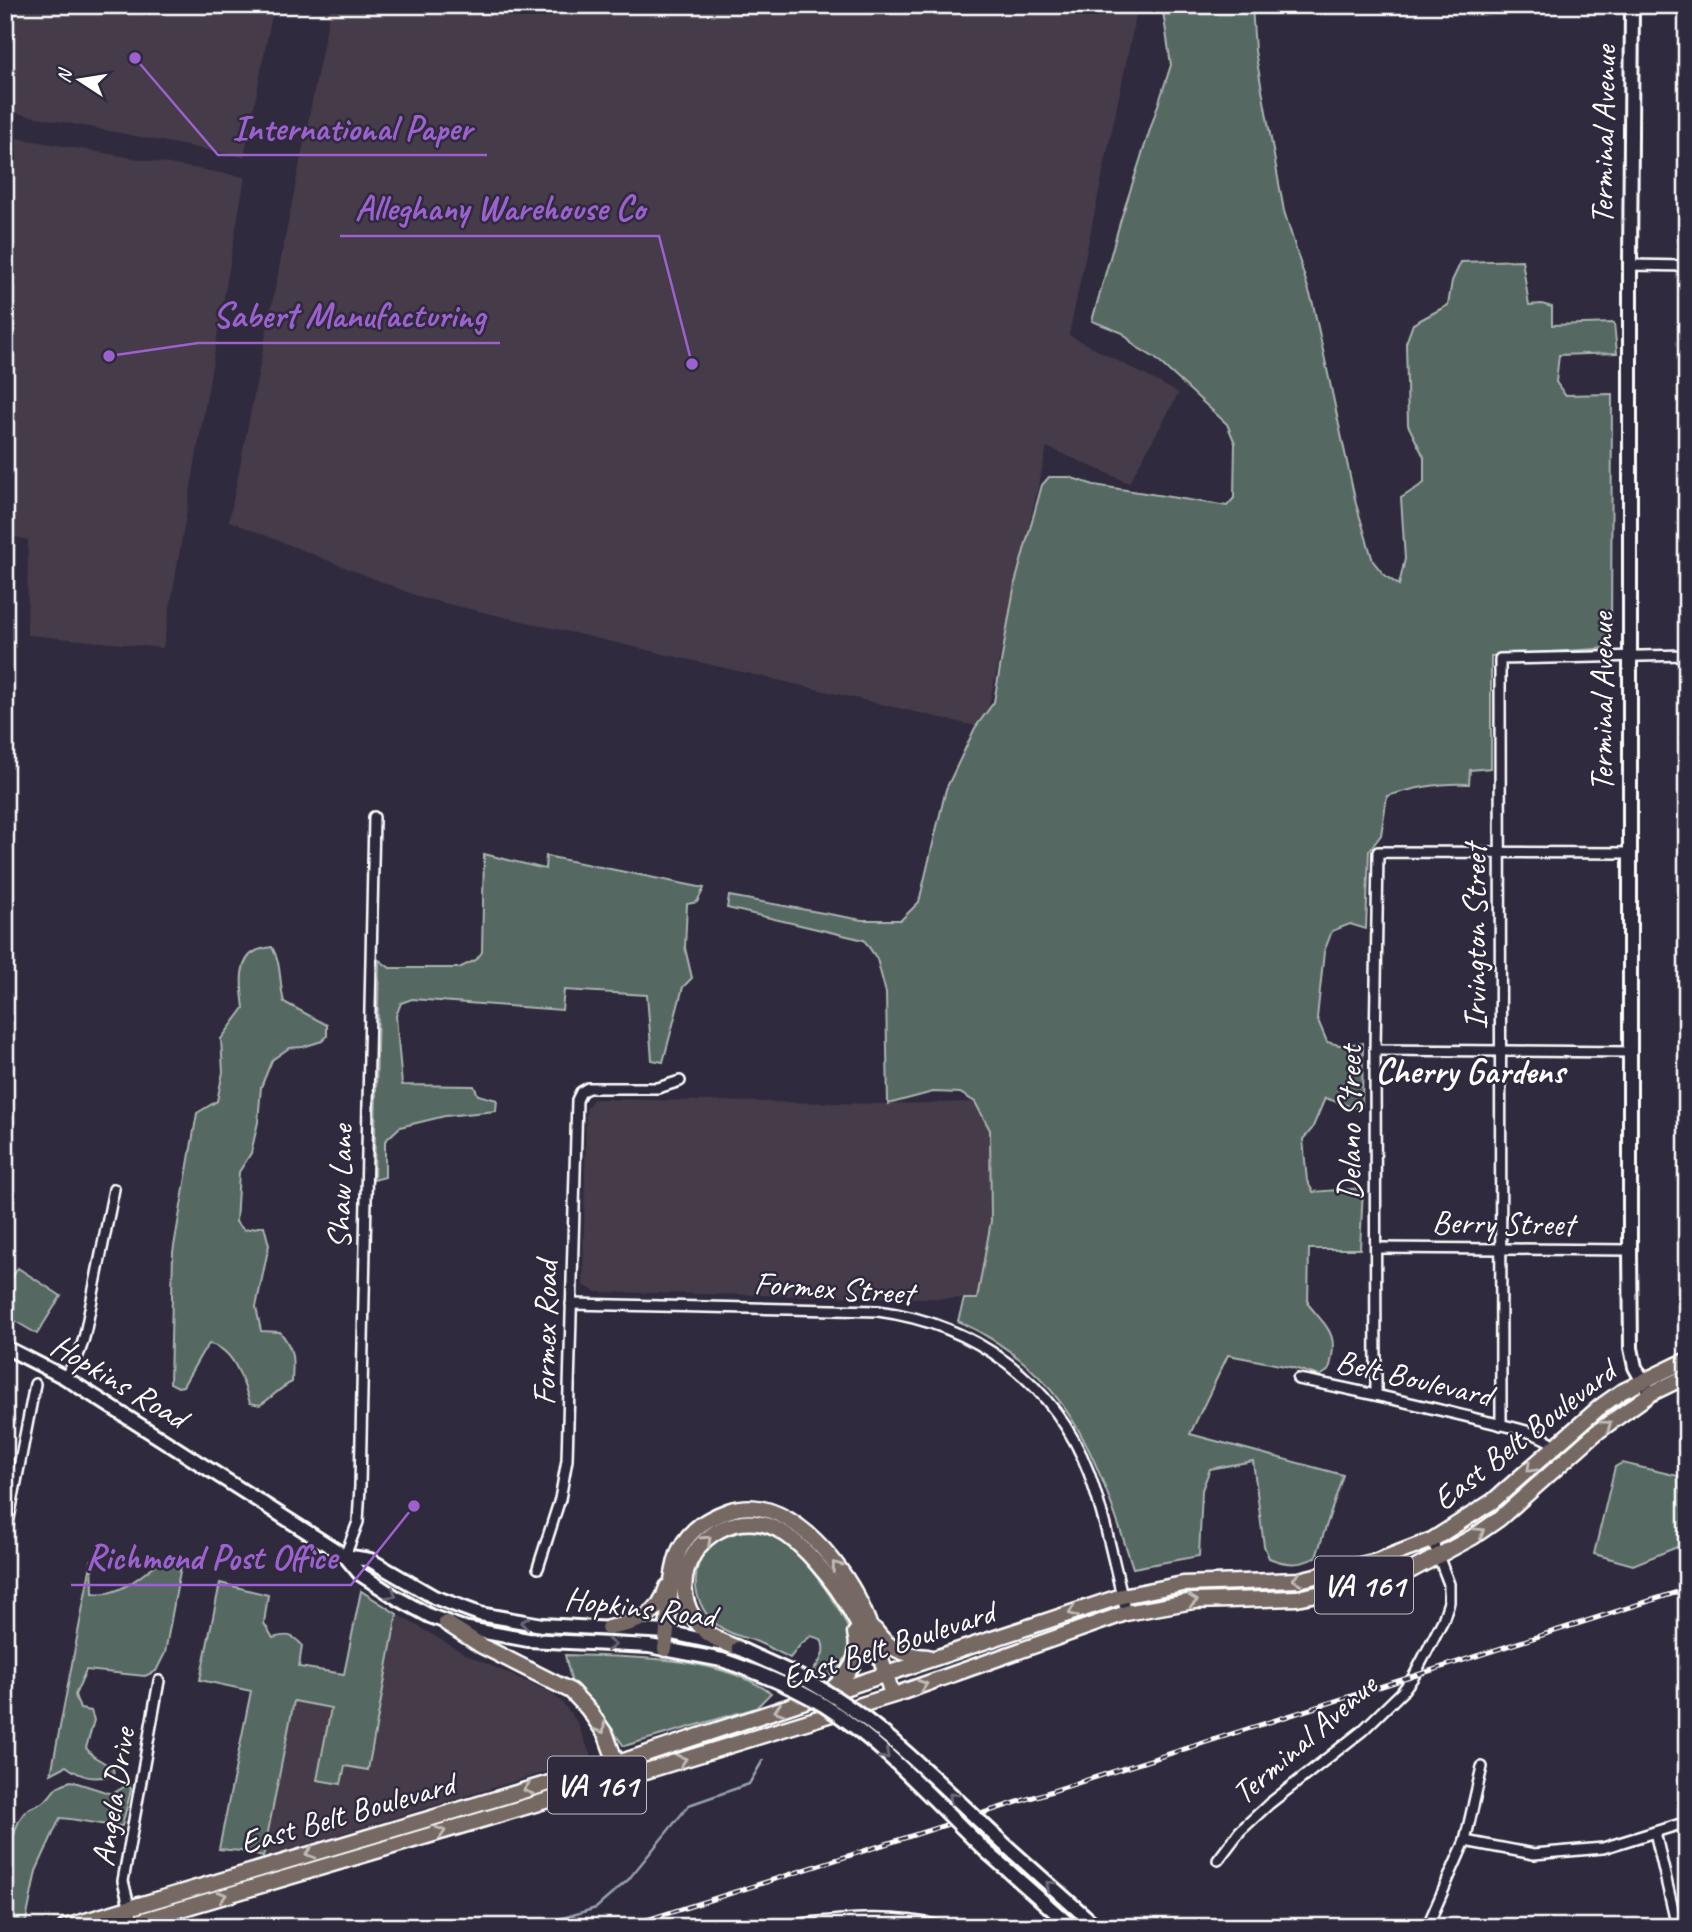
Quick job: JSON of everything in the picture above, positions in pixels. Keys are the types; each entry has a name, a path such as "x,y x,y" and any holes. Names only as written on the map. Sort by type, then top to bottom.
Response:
{"main road":[{"name":"Terminal Avenue","path":"1632,5 1630,1251 1632,1348 1635,1367 1650,1394"},
{"name":"Hopkins Road","path":"5,1347 64,1377 345,1556 360,1574 397,1598 446,1623 528,1640 665,1649 722,1660 772,1679 827,1707 883,1753 986,1851 1072,1927"},
{"name":"East Belt Boulevard","path":"65,1927 617,1763 1122,1596 1183,1584 1300,1580 1377,1561 1432,1540 1493,1501 1600,1407 1642,1380 1687,1360"},
{"name":"East Belt Boulevard","path":"127,1924 892,1695 1126,1614 1195,1601 1297,1598 1342,1590 1408,1572 1439,1557 1499,1519 1597,1432 1650,1394 1687,1376"},
{"path":"608,1628 641,1620 658,1608 679,1552 690,1533 704,1521 736,1508 760,1508 790,1520 824,1549 849,1583 879,1637 907,1656 937,1658"},
{"path":"738,1648 711,1637 692,1615 687,1599 686,1569 703,1541 718,1530 734,1524 763,1524 790,1538 828,1577 849,1608 892,1695"},
{"name":"Hopkins Road","path":"345,1556 370,1560 434,1597 480,1614 542,1625 667,1632 696,1637 738,1648 806,1681 898,1746 1097,1927"},
{"path":"665,1649 676,1563"},
{"path":"825,1696 846,1676 856,1659 857,1641 849,1608"},
{"path":"864,1613 882,1676"},
{"path":"446,1623 482,1646 571,1691 606,1735 622,1778"}],"street":[{"path":"1630,265 1687,266"},
{"path":"1630,654 1687,655"},
{"name":"Irvington Street","path":"1501,1425 1500,659 1630,654"},
{"name":"Shaw Lane","path":"345,1556 358,1521 360,1486 374,817"},
{"name":"Delano Street","path":"1376,1393 1375,1050 1378,852 1502,854"},
{"path":"1502,854 1630,853"},
{"path":"1375,1050 1631,1052"},
{"name":"Formex Road","path":"538,1568 560,1499 569,1430 576,1109 579,1096 584,1090 594,1087 658,1088 680,1082"},
{"path":"64,1377 71,1369 83,1341 114,1188"},
{"name":"Berry Street","path":"1377,1248 1630,1251"},
{"name":"Formex Street","path":"571,1304 878,1311 926,1321 971,1339 1025,1378 1044,1397 1072,1437 1097,1498 1126,1614"},
{"name":"Belt Boulevard","path":"1298,1379 1376,1393 1501,1425 1544,1437 1555,1445"},
{"path":"5,1539 34,1384"},
{"name":"Terminal Avenue","path":"1218,1860 1240,1831 1362,1731 1402,1692 1414,1676 1443,1620 1449,1602 1449,1584 1432,1540"},
{"name":"Angela Drive","path":"127,1924 129,1906 123,1881 159,1681"},
{"path":"1427,1927 1465,1841 1482,1767"},
{"path":"1465,1841 1534,1854 1603,1848 1687,1822"},
{"path":"1655,1832 1677,1927"},
{"path":"772,1927 874,1917 915,1919 945,1927"}],"shaded area":[{"path":"5,5 274,5 244,157 5,111"},
{"path":"331,5 1130,5 1137,11 1069,335 1179,393 1129,483 1047,447 984,728 422,598 229,521"},
{"path":"5,136 245,177 163,648 27,635 28,540 5,535"},
{"path":"593,1099 888,1104 975,1102 990,1130 991,1221 977,1299 596,1292 583,1285 586,1109"},
{"path":"397,1614 467,1655 550,1692 562,1702 577,1722 592,1758 264,1857 294,1701 331,1708 345,1766 368,1769"}],"green space":[{"path":"1162,5 1252,5 1255,51 1284,211 1313,304 1356,504 1373,561 1384,575 1399,585 1405,559 1401,498 1424,483 1424,457 1408,425 1406,343 1413,324 1448,305 1452,281 1461,262 1522,260 1529,305 1542,304 1552,307 1552,325 1614,323 1617,353 1559,355 1556,382 1565,395 1612,394 1611,648 1491,656 1491,768 1470,770 1469,784 1427,786 1387,796 1381,835 1369,851 1366,929 1350,924 1332,931 1324,952 1317,1018 1327,1042 1339,1045 1363,1043 1362,1107 1355,1108 1325,1098 1312,1129 1303,1139 1307,1181 1313,1192 1363,1188 1360,1249 1309,1249 1308,1304 1327,1327 1333,1340 1329,1370 1320,1376 1228,1355 1190,1434 1343,1475 1316,1557 1299,1563 1269,1558 1264,1546 1253,1461 1210,1469 1202,1490 1199,1556 1133,1568 1092,1456 1054,1393 1028,1366 996,1342 958,1321 964,1299 977,1299 991,1221 990,1130 975,1102 960,1093 933,1092 888,1104 886,993 877,959 864,940 727,908 729,896 862,920 901,920 919,902 946,789 975,728 994,702 1015,583 1042,485 1049,477 1069,477 1094,485 1227,506 1234,498 1235,443 1227,424 1155,358 1135,346 1123,333 1092,321 1121,219 1171,65"},
{"path":"484,854 545,869 546,856 704,888 697,902 687,904 685,948 692,978 683,987 663,1062 652,1060 647,995 564,990 562,1010 412,999 401,1003 396,1016 402,1085 474,1086 478,1095 497,1100 496,1111 445,1116 400,1127 385,1141 385,1177 374,1180 379,960 390,968 459,968 476,960 482,952"},
{"path":"272,947 279,967 284,1002 327,1025 327,1036 322,1041 303,1047 289,1048 272,1060 261,1087 258,1122 251,1153 239,1172 236,1222 244,1230 264,1226 269,1245 256,1307 261,1331 280,1332 291,1350 293,1361 292,1382 260,1405 250,1403 241,1376 231,1359 218,1347 209,1344 183,1386 170,1383 173,1252 197,1113 217,1101 223,1072 221,1039 244,1008 242,977 245,962 258,950"},
{"path":"18,1268 61,1296 37,1334 5,1315 5,1289"},
{"path":"1622,1463 1687,1478 1687,1543 1633,1565 1594,1554 1615,1467"},
{"path":"745,1531 773,1536 791,1548 833,1600 847,1627 850,1644 843,1662 830,1675 825,1677 813,1671 823,1652 821,1639 811,1636 790,1658 729,1632 705,1612 697,1594 696,1584 702,1556 706,1549 717,1541"},
{"path":"165,1558 182,1560 165,1653 156,1671 145,1676 86,1670 75,1695 80,1709 91,1711 94,1720 86,1748 93,1756 113,1768 114,1775 88,1777 66,1766 51,1774 92,1559 93,1593 103,1594 132,1583"},
{"path":"220,1583 268,1595 264,1623 273,1638 289,1636 302,1645 299,1667 344,1674 361,1591 397,1614 368,1770 345,1766 341,1784 317,1780 331,1708 294,1701 263,1857 219,1849 251,1691 200,1680"},
{"path":"565,1655 671,1660 699,1665 725,1671 771,1693 756,1708 624,1746 589,1698 572,1684"},
{"path":"71,1781 112,1794 129,1784 131,1790 122,1826 60,1818 36,1871 26,1921 17,1925 9,1923 10,1864 19,1820 28,1809 46,1800 57,1787"}],"waterway":[{"path":"533,1927 596,1908 628,1880 689,1805 749,1784 763,1760"}],"railway":[{"path":"625,1927 1687,1589"}],"place":[{"name":"International Paper","path":"135,58"},
{"name":"Sabert Manufacturing","path":"109,356"},
{"name":"Alleghany Warehouse Co","path":"692,364"},
{"name":"Richmond Post Office","path":"414,1506"}],"district":[{"name":"Cherry Gardens","path":"1470,1071"}]}
